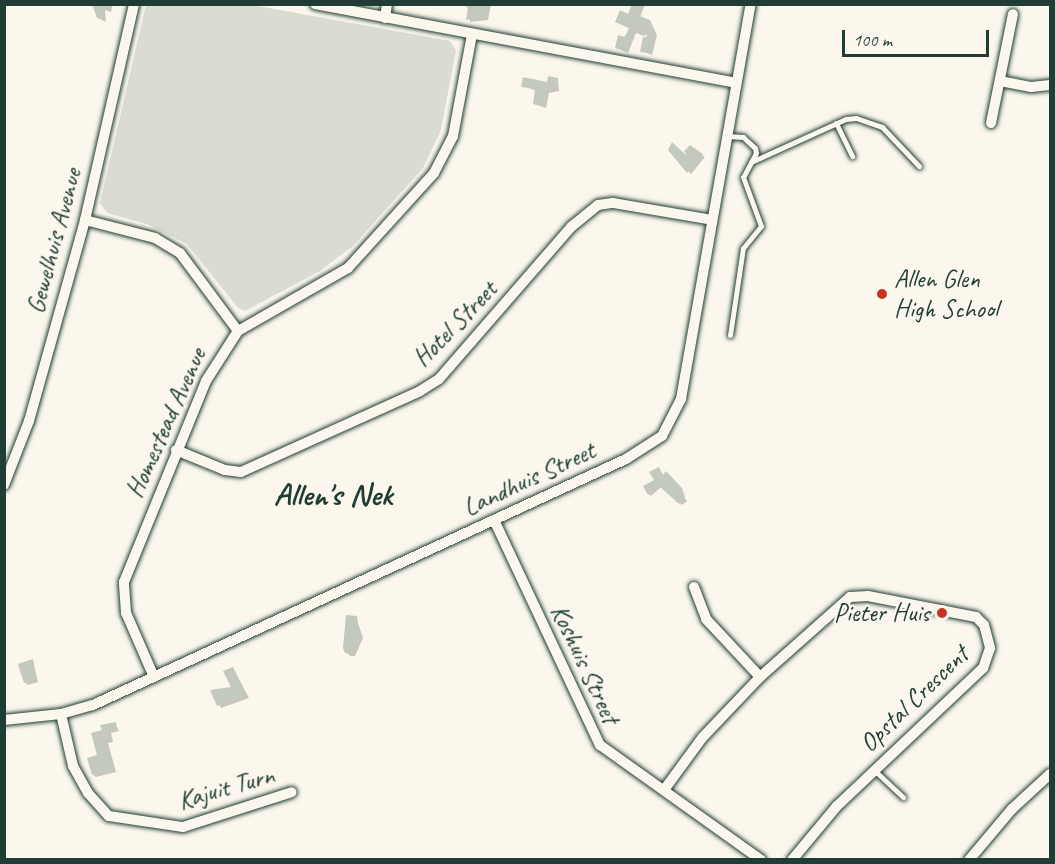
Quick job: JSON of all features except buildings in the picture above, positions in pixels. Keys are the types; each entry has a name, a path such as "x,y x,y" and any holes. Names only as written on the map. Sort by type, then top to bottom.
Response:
{"street":[{"name":"Gewelhuis Avenue","path":"4,485 29,421 85,220 134,4"},
{"path":"315,4 736,83"},
{"path":"385,18 387,4"},
{"name":"Landhuis Street","path":"4,720 61,714 93,705 645,449 666,430 681,399 751,4"},
{"path":"991,123 1013,14"},
{"name":"Homestead Avenue","path":"154,677 126,613 124,582 176,450 213,368 238,331 348,268 430,178 453,136 472,34"},
{"path":"1000,81 1031,87 1050,85"},
{"name":"Hotel Street","path":"176,450 225,470 241,472 420,391 440,379 571,227 598,205 613,203 712,220"},
{"path":"85,220 155,238 180,252 238,331"},
{"name":"Koshuis Street","path":"494,520 592,733 600,745 761,860"},
{"path":"694,587 706,619 760,677"},
{"name":"Opstal Crescent","path":"664,790 702,738 760,677 850,597 868,596 976,617 984,625 990,648 983,669 837,806 792,860"},
{"name":"Kajuit Turn","path":"61,714 73,766 88,793 109,816 183,827 292,792"},
{"path":"969,860 1012,809 1050,774"}],"lane":[{"path":"749,163 836,123 856,118 873,122 919,166"},
{"path":"836,123 852,156"},
{"path":"726,136 743,137 755,148 756,153 743,177 761,226 743,248 730,335"},
{"path":"874,770 903,797"}],"shaded area":[{"path":"146,5 252,5 450,41 456,50 441,130 423,168 353,246 320,271 245,311 238,308 187,244 147,224 107,213 100,203"}],"place":[{"name":"Allen Glen High School","path":"882,294"},
{"name":"Pieter Huis","path":"942,613"}],"district":[{"name":"Allen's Nek","path":"333,495"}]}
